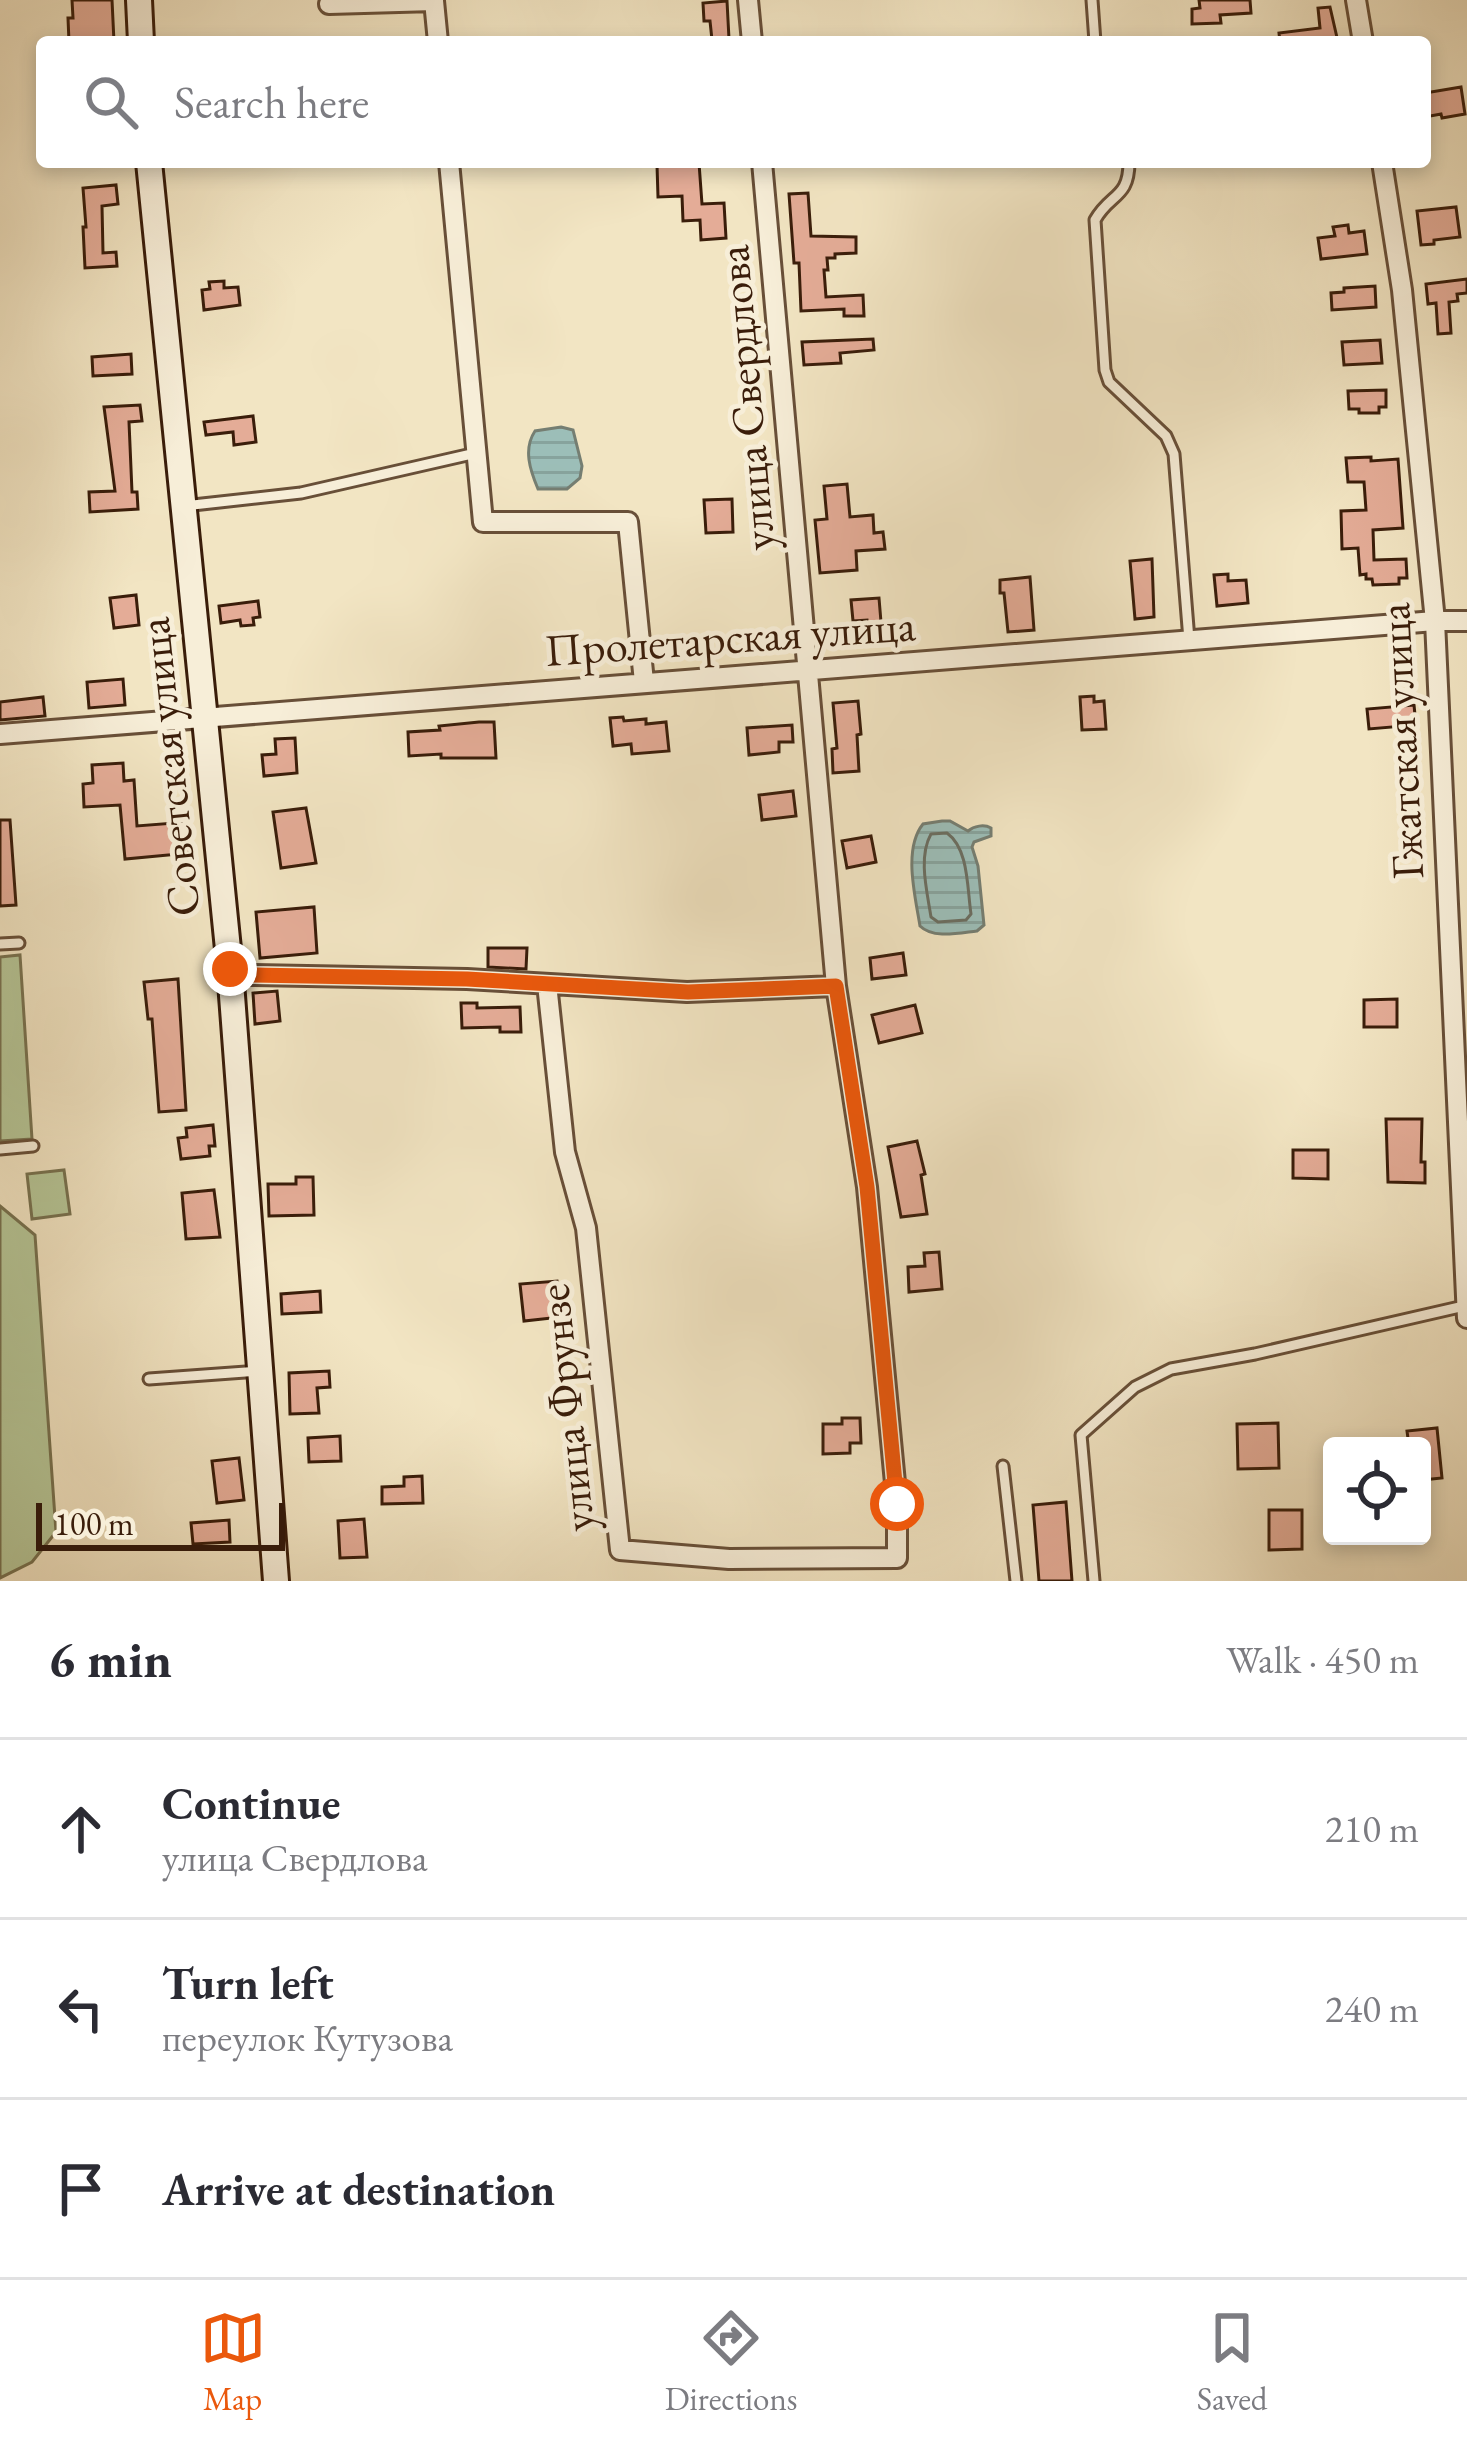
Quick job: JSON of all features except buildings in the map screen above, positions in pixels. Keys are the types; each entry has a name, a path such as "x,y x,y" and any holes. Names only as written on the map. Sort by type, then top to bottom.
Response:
{"main road":[{"path":"139,0 141,36"},
{"name":"Советская улица","path":"150,168 230,969 276,1581"}],"street":[{"path":"748,0 751,36"},
{"path":"1356,0 1362,36"},
{"path":"329,4 434,1 437,36"},
{"path":"450,168 482,522 628,522 644,682"},
{"name":"улица Свердлова","path":"763,168 836,986 867,1187 897,1504 897,1558"},
{"name":"Гжатская улица","path":"1383,168 1402,290 1436,621 1467,1318"},
{"name":"Пролетарская улица","path":"0,734 1467,621"},
{"path":"230,969 251,975 467,979 688,992 836,986"},
{"name":"улица Фрунзе","path":"547,984 565,1152 586,1228 620,1550 729,1559 897,1558"}],"lane":[{"path":"1092,0 1095,36"},
{"path":"1129,168 1129,181 1095,220 1105,370 1109,382 1166,436 1174,454 1189,640"},
{"path":"184,506 301,493 476,453"},
{"path":"0,944 19,943"},
{"path":"0,1149 33,1146"},
{"path":"1094,1581 1081,1435 1135,1387 1171,1369 1466,1306"},
{"path":"149,1379 259,1371"},
{"path":"1003,1466 1016,1581"}],"green space":[{"path":"20,955 32,1139 0,1141 0,957"},
{"path":"64,1170 70,1214 32,1219 27,1174"},
{"path":"0,1206 35,1235 56,1532 32,1562 0,1578"}],"water":[{"path":"573,430 582,466 580,478 567,489 538,489 529,460 531,438 535,431"},
{"path":"950,821 968,831 991,828 991,836 972,847 984,925 977,931 939,934 920,926 913,846 923,824"}],"route":[{"path":"230,969 251,975 467,979 688,992 836,986 867,1187 897,1504"}]}
